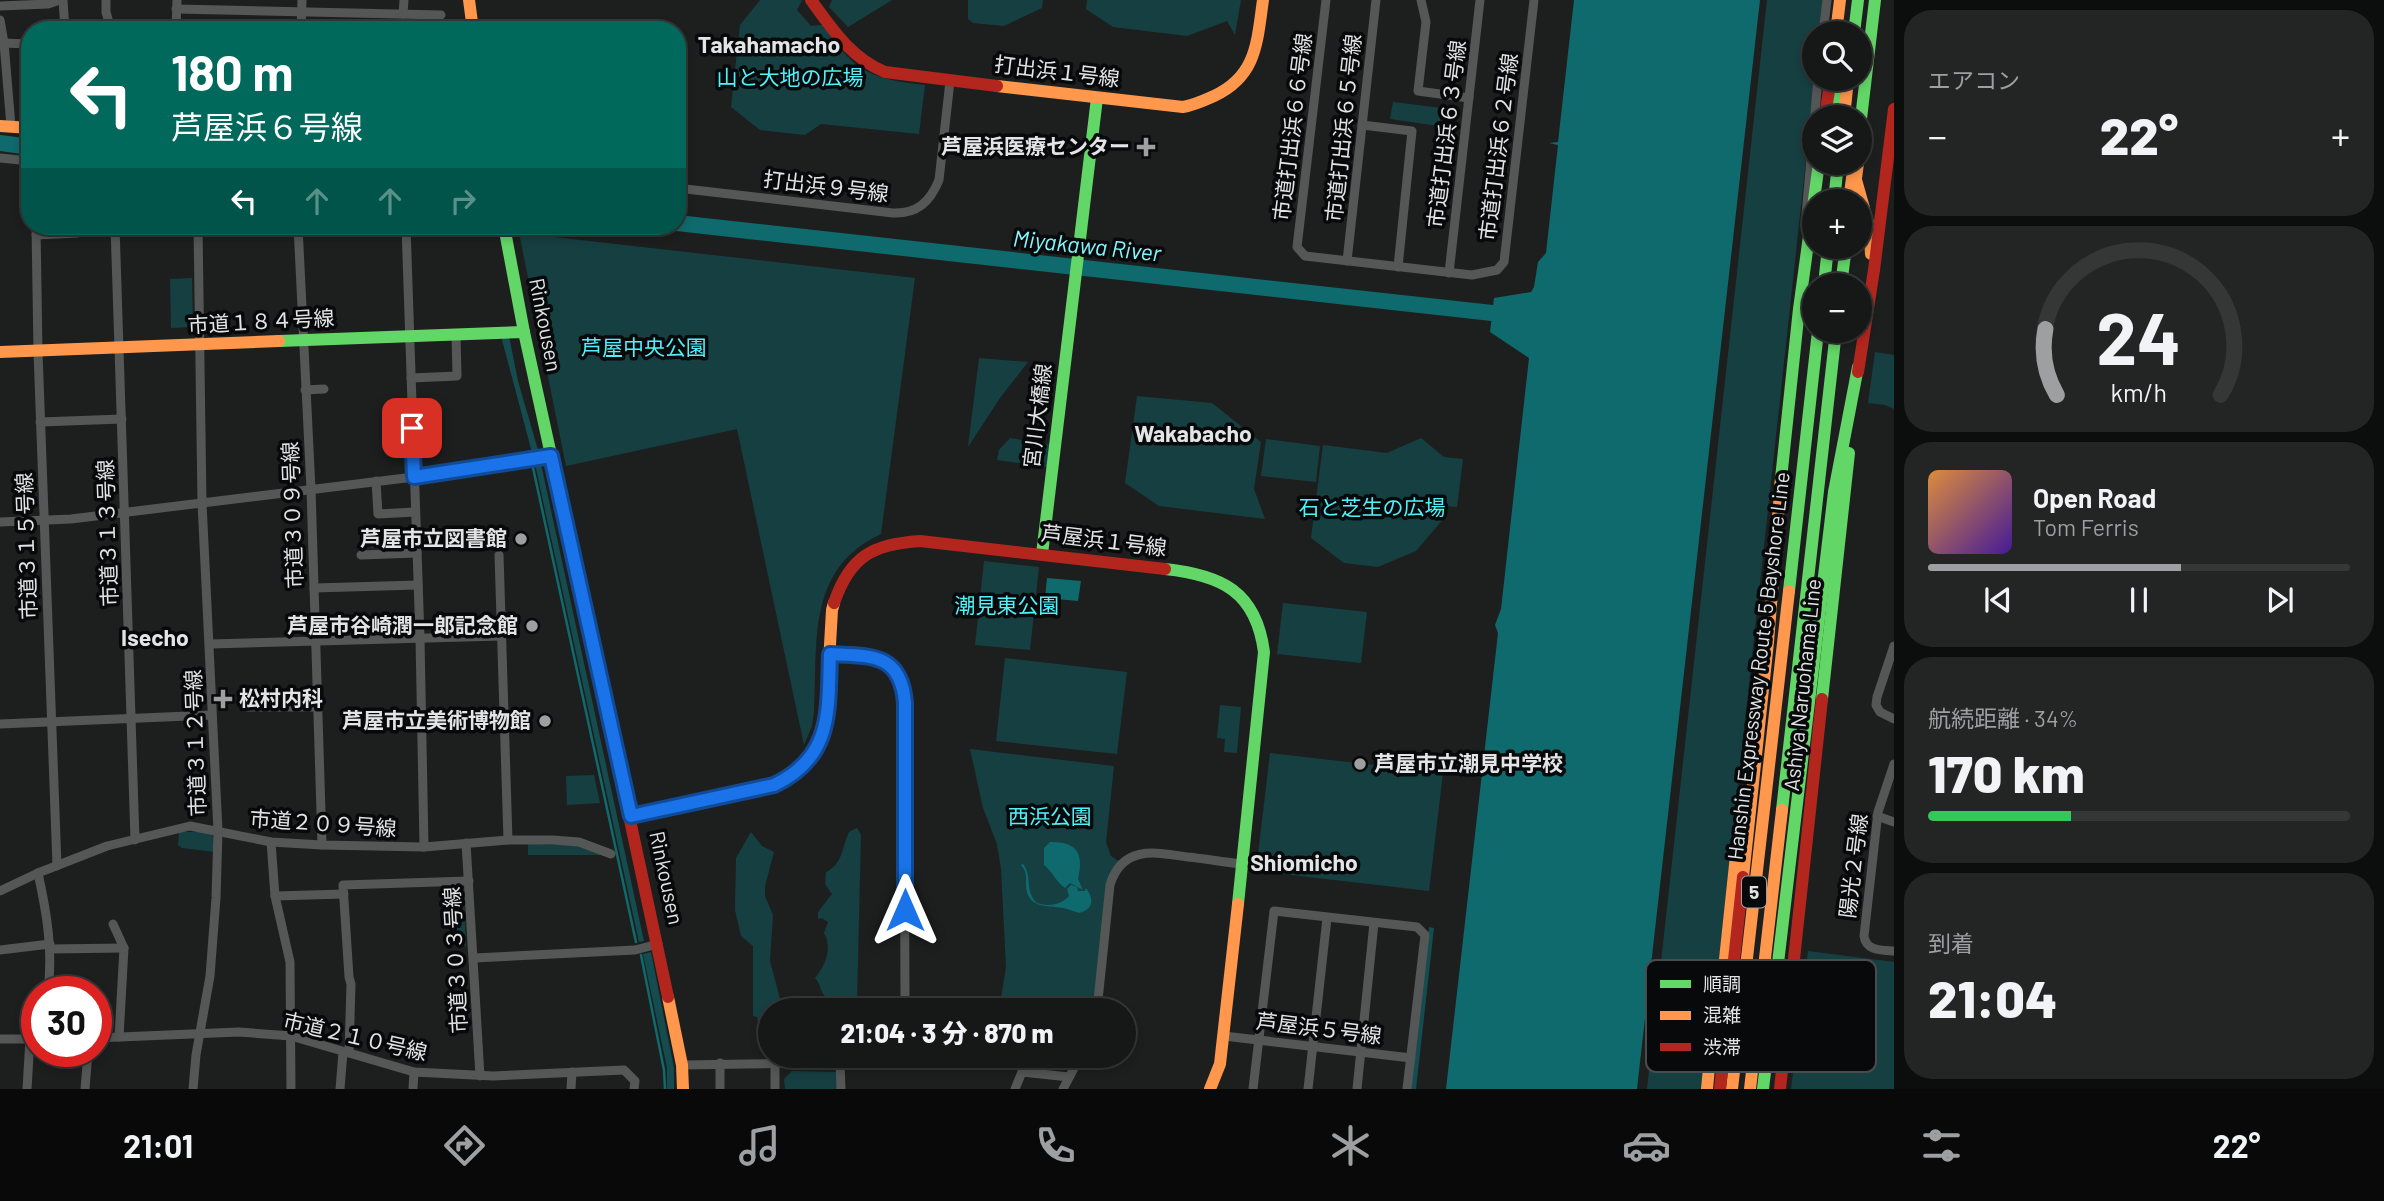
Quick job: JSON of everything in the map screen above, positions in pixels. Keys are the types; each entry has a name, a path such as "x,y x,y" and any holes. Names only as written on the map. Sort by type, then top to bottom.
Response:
{"main road":[{"path":"469,0 472,21"},
{"name":"打出浜１号線","path":"811,0 853,53 866,64 885,72 1183,107 1206,101 1223,92 1244,75 1251,61 1258,34 1263,0"},
{"path":"1838,21 1840,0"},
{"path":"1855,21 1858,0"},
{"path":"1863,105 1875,3"},
{"name":"宮川大橋線","path":"1042,554 1097,99"},
{"name":"Ashiya Naruohama Line","path":"1872,278 1894,109"},
{"path":"1725,960 1799,309 1817,175"},
{"name":"Ashiya Naruohama Line","path":"1857,175 1869,226 1870,273"},
{"name":"Rinkousen","path":"506,235 524,332 658,944 682,1065 683,1089"},
{"name":"市道１８４号線","path":"0,352 524,332"},
{"name":"Hanshin Expressway Route 5 Bayshore Line","path":"1747,960 1817,343"},
{"name":"Hanshin Expressway Route 5 Bayshore Line","path":"1765,960 1835,343"},
{"name":"Ashiya Naruohama Line","path":"1793,960 1862,343"},
{"name":"5","path":"1778,960 1834,492 1858,367"},
{"name":"5","path":"1734,960 1768,642 1781,480"},
{"name":"芦屋浜１号線","path":"631,816 774,785 800,770 819,745 828,714 832,610 836,593 861,558 877,549 892,543 920,541 1207,575 1236,591 1254,612 1263,638 1264,652 1224,1036 1220,1064 1210,1089"},
{"path":"1788,960 1800,895"}],"street":[{"path":"0,6 48,4 62,0 64,21"},
{"path":"106,0 108,21"},
{"path":"301,21 302,0"},
{"path":"403,14 404,0"},
{"name":"市道打出浜６６号線","path":"1305,256 1297,247 1326,0"},
{"name":"市道打出浜６５号線","path":"1347,261 1376,0"},
{"path":"1421,0 1426,22 1418,91 1469,97"},
{"name":"市道打出浜６３号線","path":"1449,273 1480,0"},
{"name":"市道打出浜６２号線","path":"1305,256 1472,275 1497,270 1504,262 1534,0"},
{"path":"1824,21 1826,0"},
{"path":"176,5 441,15"},
{"path":"0,20 6,126"},
{"path":"2,43 21,44"},
{"name":"打出浜９号線","path":"686,189 893,213 913,211 932,195 939,180 950,80"},
{"path":"1799,309 1817,91"},
{"path":"1363,125 1412,131 1398,267"},
{"path":"0,158 21,160"},
{"name":"市道３１５号線","path":"36,235 40,422 57,866"},
{"name":"市道３１３号線","path":"115,235 135,839"},
{"name":"市道３１２号線","path":"193,1089 210,976 218,831 202,503 198,235"},
{"name":"市道３０９号線","path":"298,235 311,489 322,845"},
{"path":"406,235 424,847"},
{"path":"411,378 457,376 456,334"},
{"path":"305,390 324,389"},
{"path":"40,422 122,419"},
{"path":"0,522 44,521 202,503 414,477 551,456"},
{"path":"376,481 378,514 415,512"},
{"path":"373,543 416,542"},
{"path":"361,555 417,553"},
{"path":"499,555 508,840"},
{"path":"314,588 418,585"},
{"path":"210,644 501,636"},
{"path":"1894,646 1876,705 1880,712 1894,719"},
{"path":"830,654 873,656 882,660 893,667 904,692 905,998"},
{"path":"244,708 318,707"},
{"path":"0,724 212,715"},
{"name":"陽光２号線","path":"1894,764 1877,816 1864,938 1871,948 1894,951"},
{"path":"1877,816 1894,822"},
{"name":"市道２０９号線","path":"0,891 107,846 190,826 271,842 322,845 424,847 553,839 579,842 611,854"},
{"path":"271,842 275,896 290,962 291,1089"},
{"name":"市道３０３号線","path":"466,843 480,1076"},
{"path":"1098,998 1110,885 1114,873 1125,861 1151,852 1242,864"},
{"path":"38,873 49,922 49,976"},
{"path":"340,1089 346,1052 351,984 343,885 469,881"},
{"path":"275,896 344,894"},
{"path":"1253,1089 1274,911 1417,927 1424,935 1407,1089"},
{"path":"1308,1089 1327,918"},
{"path":"1357,1089 1374,923"},
{"path":"113,924 124,948 119,1037"},
{"path":"474,958 635,950 658,944"},
{"path":"0,950 50,946 124,948"},
{"name":"市道２１０号線","path":"112,1037 239,1032 291,1036 414,1072 493,1076 624,1070 635,1081 634,1089"},
{"name":"芦屋浜５号線","path":"1224,1036 1411,1058"},
{"path":"0,1040 21,1039"},
{"path":"720,1063 720,1089"},
{"path":"682,1065 758,1063"},
{"path":"27,1089 30,1067"},
{"path":"85,1089 87,1067"},
{"path":"775,1068 775,1089"},
{"path":"840,1068 841,1089"},
{"path":"1063,1089 1074,1068"},
{"path":"413,1089 414,1072"},
{"path":"570,1089 572,1072"},
{"path":"1015,1089 1022,1072 1069,1077"},
{"path":"492,1089 493,1076"}],"green space":[{"name":"山と大地の広場","path":"760,0 802,0 797,10 811,26 822,25 843,52 867,72 925,85 919,134 821,124 805,135 760,130 731,107 740,25"},
{"path":"832,0 892,0 848,27 829,7"},
{"path":"968,0 1043,0 1042,8 1004,26 973,23 968,19"},
{"path":"1087,0 1241,0 1235,35 1227,21 1187,36 1113,27 1086,9"},
{"path":"1767,0 1823,0 1820,21 1802,21 1802,91 1813,91 1812,105 1802,105 1802,175 1804,175 1719,960 1661,960"},
{"path":"1393,102 1442,108 1439,126 1390,119"},
{"name":"芦屋中央公園","path":"519,235 915,278 881,534 857,549 839,567 828,587 817,633 812,726 804,745 737,429 566,466"},
{"path":"192,278 193,327 171,328 170,279"},
{"path":"1875,352 1894,355 1894,409 1868,403"},
{"path":"979,358 1028,362 1000,398 968,447"},
{"path":"1137,396 1212,403 1261,442 1254,489 1265,519 1159,506 1125,483"},
{"path":"1010,438 1050,444 1047,467 997,460 999,450"},
{"name":"石と芝生の広場","path":"1421,438 1444,457 1463,459 1457,507 1446,506 1444,518 1416,551 1378,567 1344,563 1311,538 1323,445 1387,453"},
{"path":"1266,439 1320,446 1316,482 1261,476"},
{"name":"潮見東公園","path":"984,561 1039,567 1030,650 975,645"},
{"path":"1283,603 1367,612 1361,663 1277,654"},
{"path":"1005,658 1127,672 1117,754 996,741"},
{"path":"1220,705 1241,707 1237,753 1224,752 1225,739 1217,738"},
{"name":"西浜公園","path":"970,749 1114,766 1106,842 1111,856 1120,862 1112,870 1096,998 1001,998 1006,967 1001,869 997,844 983,808"},
{"path":"1270,753 1443,773 1429,891 1256,871"},
{"path":"594,775 600,803 567,805 566,776"},
{"path":"857,828 861,835 857,998 828,998 815,978 828,951 824,933 828,922 822,918 818,919 818,912 832,894 825,884 826,872 839,860 849,832"},
{"path":"179,832 212,832 215,852 182,848 178,845"},
{"path":"751,832 762,846 774,852 765,896 773,915 770,961 780,998 758,998 758,1023 757,1017 753,1016 753,946 741,936 735,910 736,858"},
{"path":"528,844 575,845 603,855 528,855"},
{"path":"464,890 466,947 445,923 444,891"},
{"path":"1808,951 1894,962 1894,1089 1791,1089 1793,1072 1876,1072 1876,960 1807,960"},
{"path":"792,1071 837,1072 837,1089 785,1089 784,1079"},
{"path":"1649,1072 1707,1072 1705,1089 1647,1089"}],"shaded area":[{"path":"1574,0 1760,0 1652,960 1646,960 1646,1009 1637,1089 1446,1089 1498,633 1495,625 1501,609 1529,358 1490,332 1494,298 1531,292 1534,287 1538,262 1546,253 1558,145 1549,143 1558,142"},
{"path":"501,336 509,336 518,381 538,450 644,941 639,942 535,464"},
{"path":"1047,578 1081,581 1078,601 1045,598"},
{"path":"1050,842 1067,844 1077,851 1080,863 1078,879 1083,890 1070,883 1065,888 1044,865 1044,848"},
{"path":"1023,864 1028,873 1031,894 1037,903 1050,905 1062,901 1069,896 1067,889 1071,885 1077,887 1078,891 1085,891 1086,888 1091,900 1090,906 1079,913 1044,906 1034,902 1027,893 1026,874 1021,865"},
{"path":"1429,927 1434,928 1416,1089 1411,1089"},
{"path":"651,952 674,1068 674,1089 667,1089 667,1068 643,954"}],"waterway":[{"name":"Miyakawa River","path":"0,143 21,146"},
{"name":"Miyakawa River","path":"686,224 1492,313"},
{"path":"532,463 636,942"},
{"path":"641,955 664,1070 665,1089"}],"traffic: fast":[{"path":"1855,21 1858,0"},
{"path":"1863,105 1875,0"},
{"path":"1834,91 1837,105"},
{"path":"1042,554 1097,98"},
{"path":"1780,488 1799,309 1817,175"},
{"path":"1835,189 1837,175"},
{"path":"506,235 578,578"},
{"path":"1825,273 1827,259"},
{"path":"1843,273 1844,259"},
{"path":"279,341 524,332"},
{"path":"1789,591 1817,343"},
{"path":"1782,810 1835,343"},
{"path":"1778,960 1834,492 1858,367"},
{"path":"1822,699 1849,453"},
{"path":"1165,569 1203,576 1232,590 1253,614 1260,631 1264,652 1238,904"},
{"path":"1763,1089 1765,1072"}],"traffic: slow":[{"path":"469,0 472,21"},
{"path":"997,86 1183,107 1195,104 1228,88 1247,68 1256,44 1263,0"},
{"path":"1837,21 1840,0"},
{"path":"1845,105 1847,91"},
{"path":"0,126 21,127"},
{"path":"1853,189 1854,175"},
{"path":"1856,180 1859,189"},
{"path":"0,352 279,341"},
{"path":"1743,877 1768,642 1781,480"},
{"path":"1747,960 1789,591"},
{"path":"631,816 774,785 803,766 819,743 826,715 834,603"},
{"path":"1765,960 1782,810"},
{"path":"1725,960 1737,846"},
{"path":"1210,1089 1220,1064 1238,904"},
{"path":"668,997 682,1065 683,1089"},
{"path":"1707,1089 1709,1072"},
{"path":"1732,1089 1734,1072"},
{"path":"1750,1089 1752,1072"}],"traffic: jam":[{"path":"811,0 852,51 885,72 997,86"},
{"path":"1827,105 1829,91"},
{"path":"1858,372 1894,109"},
{"path":"834,603 848,574 865,556 889,545 920,541 1165,569"},
{"path":"578,578 668,997"},
{"path":"1794,960 1822,699"},
{"path":"1734,960 1743,877"},
{"path":"1720,1089 1722,1072"},
{"path":"1780,1089 1782,1072"}],"place":[{"name":"芦屋浜医療センター","path":"1146,147"},
{"name":"芦屋市立図書館","path":"521,539"},
{"name":"芦屋市谷崎潤一郎記念館","path":"532,626"},
{"name":"松村内科","path":"223,699"},
{"name":"芦屋市立美術博物館","path":"545,721"},
{"name":"芦屋市立潮見中学校","path":"1360,764"}],"district":[{"name":"Takahamacho","path":"769,45"},
{"name":"Wakabacho","path":"1193,434"},
{"name":"Isecho","path":"155,638"},
{"name":"Shiomicho","path":"1304,863"}],"route":[{"path":"412,428 414,477 551,456 631,816 774,785 789,778 809,760 819,745 825,728 830,654 873,656 893,667 901,681 905,703 905,910"}]}
